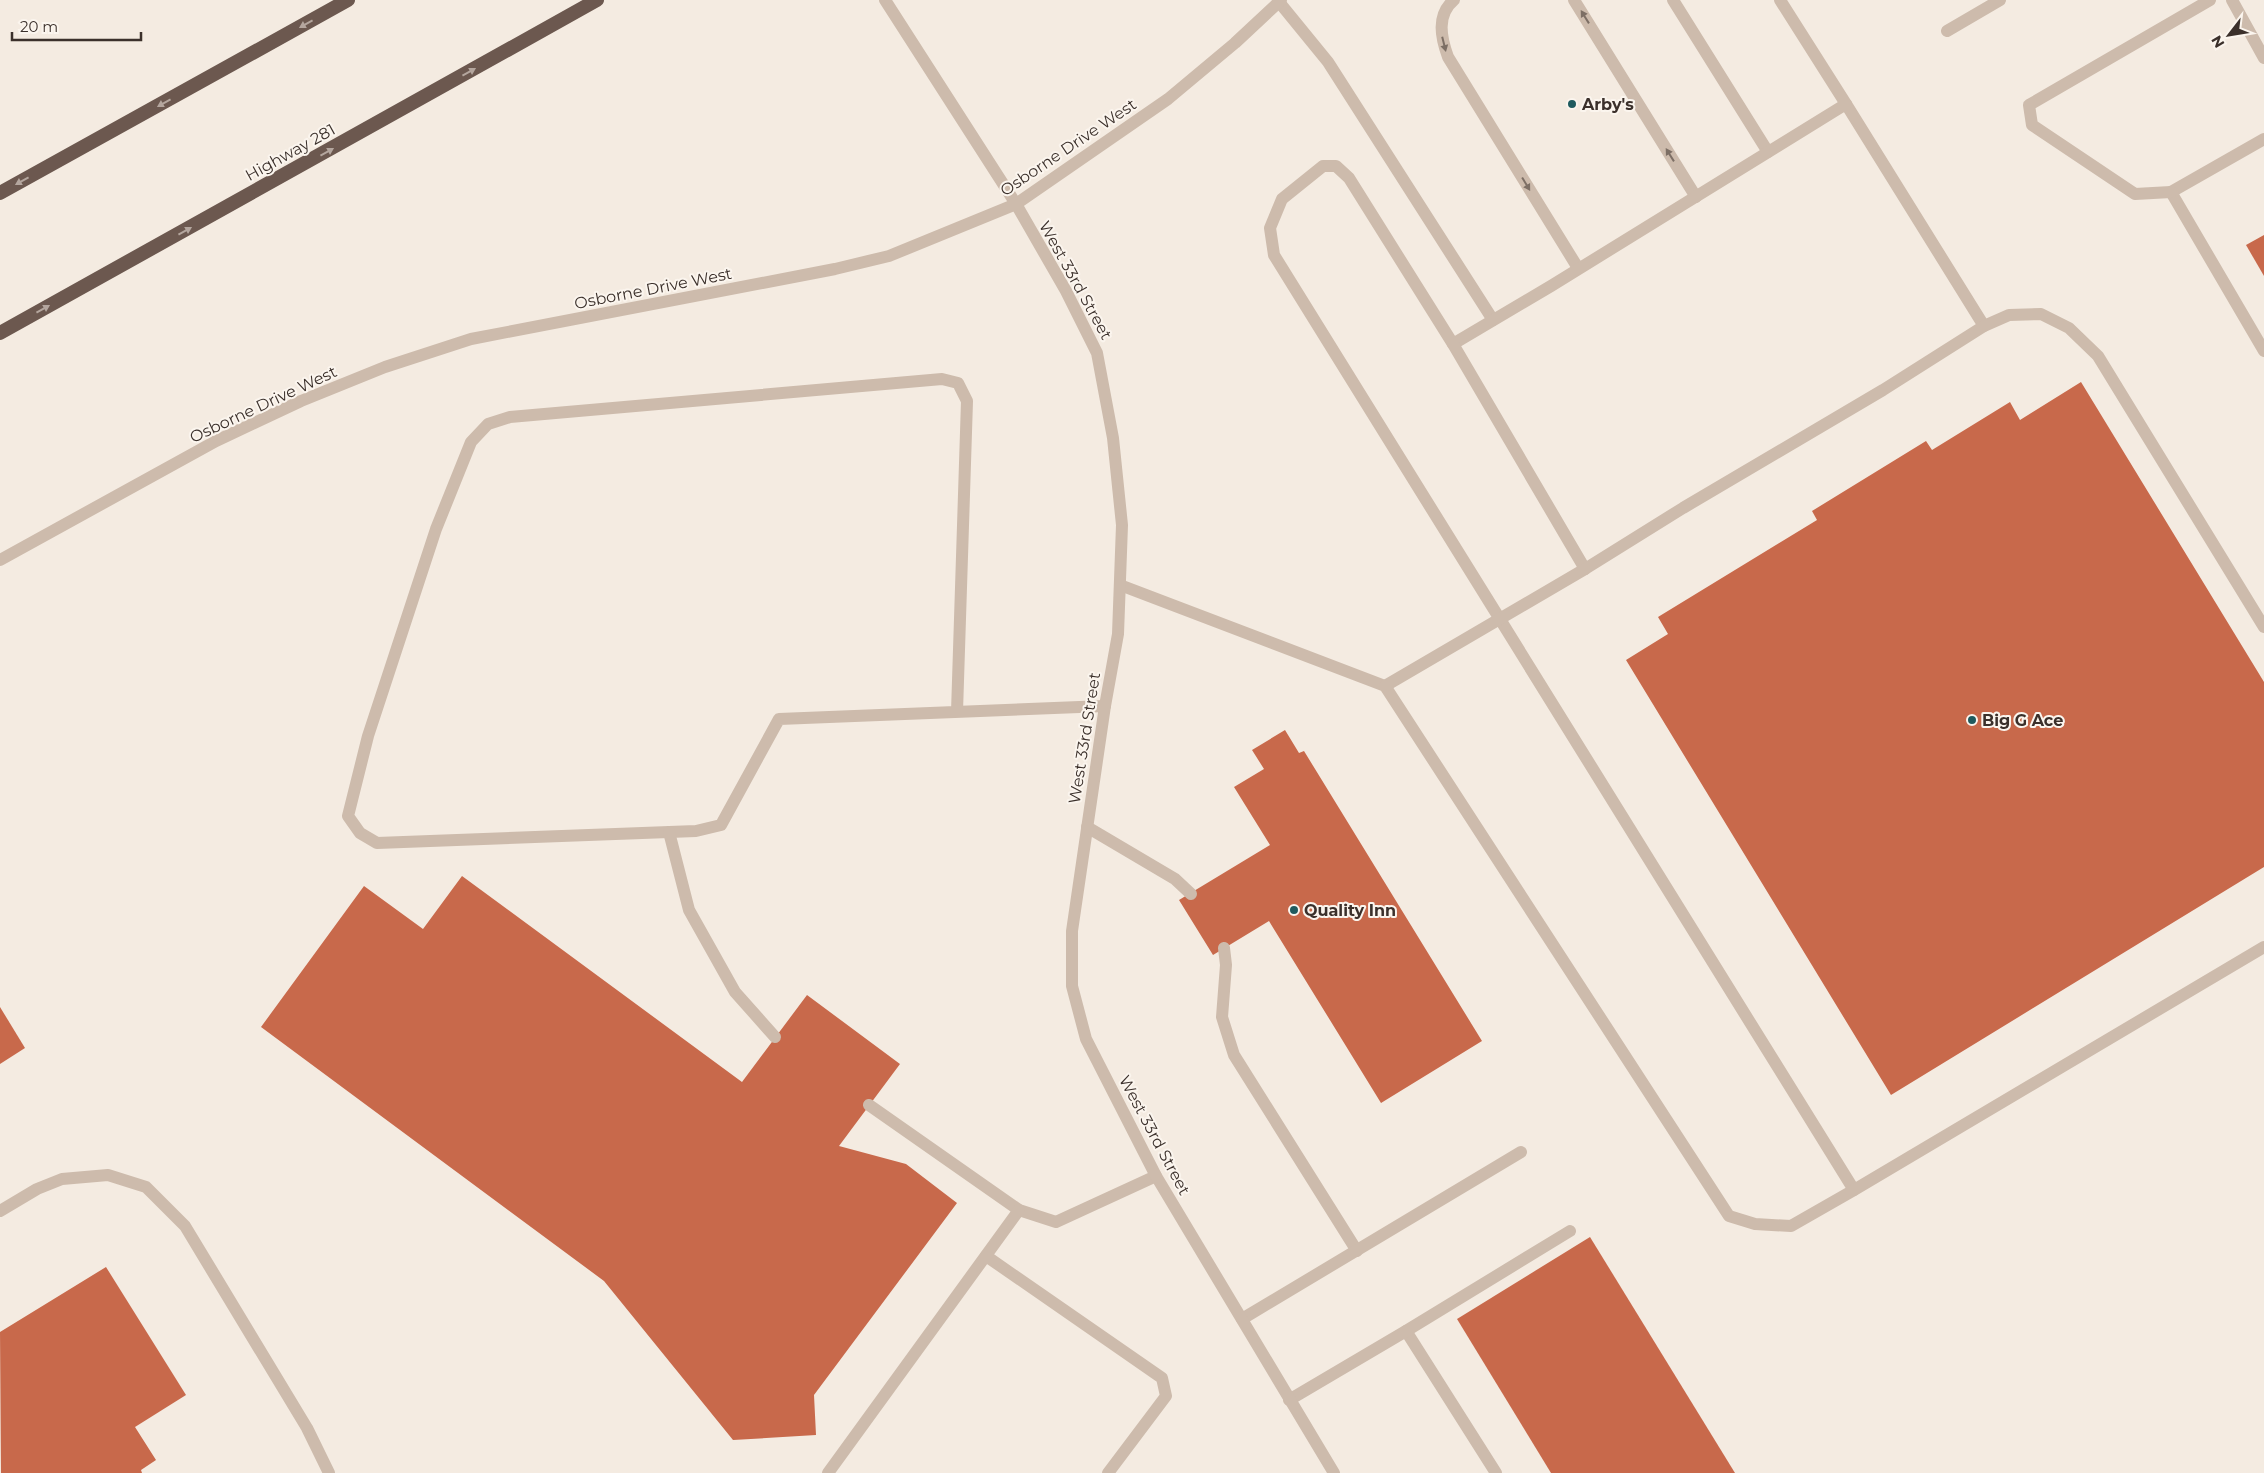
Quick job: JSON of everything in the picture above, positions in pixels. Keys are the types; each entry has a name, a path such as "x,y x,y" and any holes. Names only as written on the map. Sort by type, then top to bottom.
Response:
{"highway":[{"path":"0,193 348,0"},
{"name":"Highway 281","path":"0,333 597,0"}],"street":[{"name":"West 33rd Street","path":"885,0 1016,204 1066,291 1098,353 1113,438 1121,516 1120,584 1118,634 1105,706 1072,931 1072,986 1086,1039 1156,1176 1334,1473"},
{"path":"1454,0 1448,5 1441,25 1448,57 1578,268"},
{"path":"1574,0 1696,197"},
{"path":"1673,0 1768,152"},
{"path":"1780,0 1984,326"},
{"path":"1947,31 2000,0"},
{"path":"2210,0 2029,105 2032,125 2134,194 2171,192 2264,139"},
{"path":"2232,0 2264,58"},
{"name":"Osborne Drive West","path":"0,560 216,441 301,401 385,367 470,339 835,269 889,256 1016,204 1168,99 1235,43 1280,1"},
{"path":"1280,1 1328,62 1493,320"},
{"path":"1453,344 1846,104"},
{"path":"1585,569 1453,344 1350,178 1336,166 1323,166 1282,199 1270,228 1274,255 1854,1190"},
{"path":"2171,192 2264,351"},
{"path":"1385,686 1498,618 1585,569 1683,508 1883,390 1984,326 2009,315 2041,314 2070,328 2098,356 2264,627"},
{"path":"957,712 967,401 958,383 942,379 510,417 488,424 471,442 436,529 368,736 348,816 360,833 377,843 696,831 720,824 779,719 957,712 1105,706"},
{"path":"1120,584 1385,686 1729,1216 1755,1224 1791,1226 2264,947"},
{"path":"1087,827 1175,879 1191,894"},
{"path":"670,832 689,910 735,992 775,1037"},
{"path":"1224,948 1226,965 1222,1017 1234,1055 1357,1251"},
{"path":"869,1106 1019,1210 1056,1222 1156,1176"},
{"path":"1242,1319 1521,1152"},
{"path":"0,1211 37,1189 62,1178 108,1175 146,1187 185,1226 307,1428 329,1473"},
{"path":"828,1473 1019,1210"},
{"path":"1289,1400 1406,1332 1570,1231"},
{"path":"986,1256 1162,1378 1166,1396 1108,1473"},
{"path":"1406,1332 1496,1473"}],"building":[{"path":"2264,235 2264,276 2246,245"},
{"path":"2081,382 2264,682 2264,867 1891,1095 1626,660 1668,634 1658,617 1817,520 1812,511 1926,441 1932,450 2010,402 2020,420"},
{"name":"Quality Inn","path":"1285,730 1299,753 1304,751 1482,1041 1381,1103 1269,921 1213,955 1179,900 1270,845 1234,787 1264,769 1252,750"},
{"path":"462,876 742,1082 807,995 900,1064 839,1146 906,1164 957,1203 814,1395 816,1435 733,1440 604,1281 261,1027 364,886 423,929"},
{"path":"0,1007 25,1048 0,1064"},
{"path":"1590,1237 1735,1473 1551,1473 1457,1319"},
{"path":"106,1267 186,1395 135,1427 156,1460 141,1470 142,1473 1,1473 0,1332"}],"place":[{"name":"Arby's","path":"1572,104"},
{"name":"Big G Ace","path":"1972,720"},
{"name":"Quality Inn","path":"1294,910"}]}
